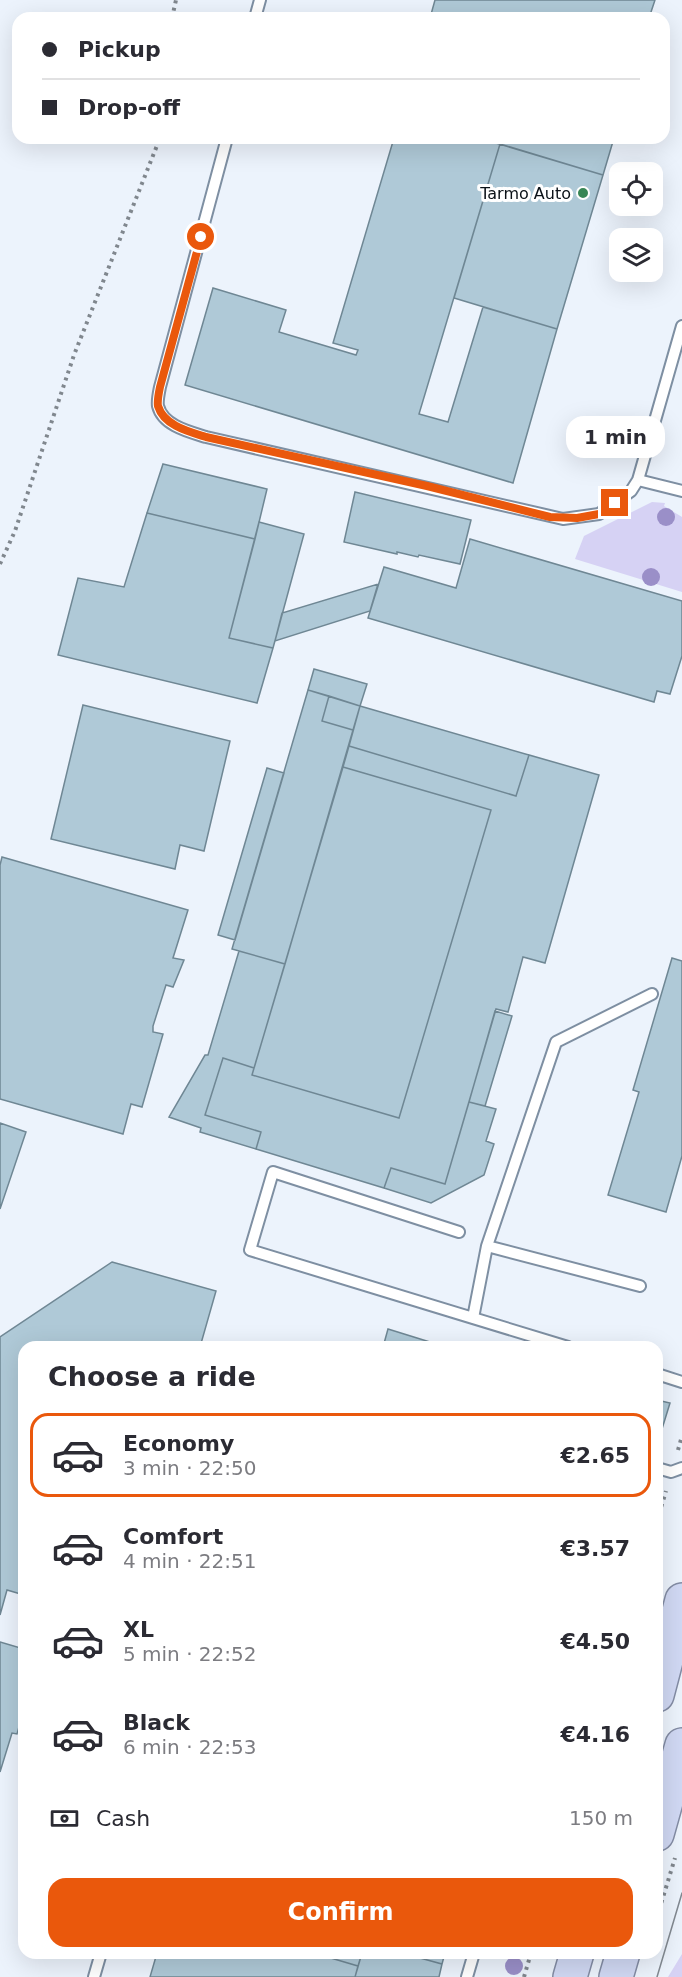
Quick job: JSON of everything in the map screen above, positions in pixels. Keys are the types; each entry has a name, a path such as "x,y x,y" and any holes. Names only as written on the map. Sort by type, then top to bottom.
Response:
{"highway":[{"path":"663,1672 682,1600"},
{"path":"666,1844 682,1745"},
{"path":"570,1977 576,1959"},
{"path":"616,1977 621,1959"}],"lane":[{"path":"225,144 160,387 158,406 166,419 184,430 563,519 599,514 630,492 638,480 682,326"},
{"path":"638,480 682,490"},
{"path":"474,1318 487,1246 556,1042 652,994"},
{"path":"459,1232 273,1172 250,1250 549,1341"},
{"path":"487,1246 640,1286"},
{"path":"663,1376 682,1382"},
{"path":"663,1470 671,1472 682,1468"},
{"path":"94,1977 99,1959"},
{"path":"467,1977 472,1959"}],"path":[{"path":"0,564 15,531 74,355 158,144"},
{"path":"663,1868 666,1844"},
{"path":"524,1977 529,1959"}],"shaded area":[{"path":"652,502 665,503 664,506 682,517 682,592 575,559 584,536"},
{"path":"682,1954 682,1977 668,1977"}],"building":[{"path":"435,0 655,0 651,12 432,12"},
{"path":"392,144 500,144 419,414 448,422 483,307 557,329 513,483 185,385 213,288 286,310 279,332 356,355 358,350 333,343"},
{"path":"499,144 612,144 603,175"},
{"path":"500,144 603,175 557,329 454,298"},
{"path":"163,464 267,489 255,539 147,513"},
{"path":"355,492 471,520 460,564 419,555 418,557 397,552 397,554 344,542"},
{"path":"147,513 255,539 229,638 273,648 257,703 58,655 78,578 124,587"},
{"path":"259,522 304,534 273,648 229,638"},
{"path":"470,539 682,601 682,656 670,694 657,691 654,702 368,618 384,567 456,588"},
{"path":"378,584 370,611 275,641 282,613"},
{"path":"314,669 367,684 360,706 308,690"},
{"path":"308,690 329,696 322,721 353,730 285,964 232,949"},
{"path":"329,696 360,706 353,730 322,721"},
{"path":"83,705 230,741 204,851 180,845 175,869 51,839"},
{"path":"360,706 529,755 516,796 349,746"},
{"path":"349,746 516,796 529,755 599,775 545,963 523,957 508,1012 496,1009 445,1184 391,1168 384,1188 256,1149 261,1132 205,1115 223,1058 254,1068 252,1075 399,1118 491,810 343,767"},
{"path":"343,767 491,810 399,1118 252,1075"},
{"path":"267,768 284,773 235,940 218,935"},
{"path":"2,857 188,910 173,958 184,960 173,987 166,985 153,1026 153,1032 163,1034 142,1107 131,1104 123,1134 0,1099 0,865"},
{"path":"239,951 285,964 254,1068 223,1058 205,1115 261,1132 256,1149 200,1132 201,1128 169,1117 205,1055 208,1055"},
{"path":"672,958 682,961 682,1156 666,1212 608,1195 639,1092 633,1090"},
{"path":"495,1011 512,1016 485,1106 469,1102"},
{"path":"469,1102 496,1109 486,1141 494,1144 484,1175 431,1203 384,1188 391,1168 445,1184"},
{"path":"0,1123 26,1132 0,1209"},
{"path":"112,1262 216,1291 202,1341 18,1341 18,1593 7,1590 0,1615 0,1337"},
{"path":"388,1329 427,1341 385,1341"},
{"path":"663,1401 670,1403 663,1426"},
{"path":"0,1642 18,1647 18,1730 17,1734 12,1733 0,1772"},
{"path":"155,1959 334,1959 358,1966 355,1977 150,1977"},
{"path":"334,1959 360,1959 358,1966"},
{"path":"360,1959 424,1959 442,1964 439,1977 355,1977"},
{"path":"424,1959 443,1959 442,1964"}],"tram line":[{"path":"663,1957 682,1893"},
{"path":"657,1977 662,1959"}],"place":[{"name":"Tarmo Auto","path":"583,193"}],"route":[{"path":"201,237 160,387 158,406 166,419 184,430 206,437 427,486 550,517 563,519 599,514 615,503"}]}
